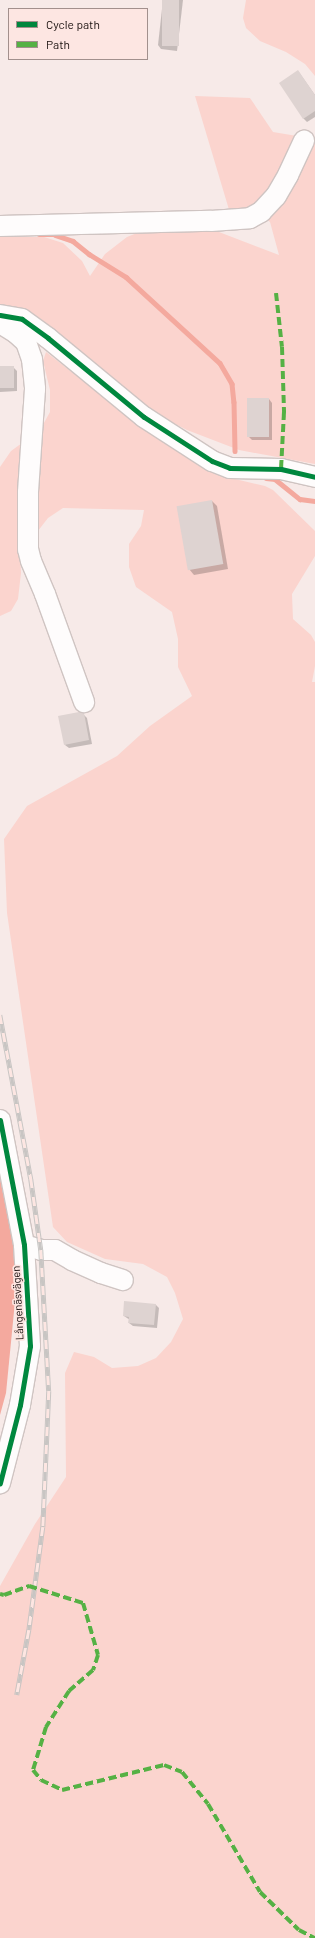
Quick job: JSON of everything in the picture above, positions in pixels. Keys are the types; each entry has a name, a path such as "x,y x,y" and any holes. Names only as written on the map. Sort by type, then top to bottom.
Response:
{"street":[{"path":"0,226 203,222 250,218 261,212 276,196 288,175 304,140"},
{"path":"0,314 22,319 48,338 144,417 212,461 230,468 281,469 315,477"},
{"path":"0,323 16,333 26,342 32,359 35,389 28,493 28,549 30,561 46,594 84,702"},
{"name":"Långenäsvägen","path":"0,1120 24,1245 30,1346 20,1405 0,1484"},
{"path":"24,1245 41,1250 55,1250 72,1260 101,1273 122,1280"}],"shaded area":[{"path":"246,0 315,0 315,76 305,64 286,52 260,41 246,28 243,18"},
{"path":"195,96 250,98 273,132 315,139 315,464 239,450 187,430 148,410 117,386 45,323 19,308 0,305 0,237 44,237 63,243 82,261 90,276 105,254 127,237 147,229 206,227 279,255 270,222 253,208 230,213"},
{"path":"46,352 145,429 206,469 235,479 265,486 273,490 315,531 315,556 292,594 293,619 311,635 315,642 315,666 312,682 315,682 315,1938 0,1938 0,1586 35,1524 66,1477 65,1373 74,1352 94,1357 112,1368 138,1366 156,1358 171,1342 183,1319 175,1293 167,1277 143,1264 105,1259 67,1242 53,1227 7,913 4,839 27,806 117,756 150,726 192,696 178,667 178,639 172,612 136,587 129,567 129,544 141,526 144,510 63,508 48,518 20,554 21,573 18,599 11,611 0,616 0,467 11,451 40,430 50,412 50,390 43,361"},
{"path":"0,1178 5,1185 17,1250 17,1281 6,1393 0,1415"}],"building":[{"path":"162,0 179,0 179,46 162,46"},
{"path":"298,70 315,95 315,111 303,119 279,83"},
{"path":"0,366 14,366 14,388 0,388"},
{"path":"247,398 269,398 269,437 247,437"},
{"path":"212,500 223,564 188,570 177,506"},
{"path":"79,712 84,713 89,740 64,745 58,716"},
{"path":"124,1301 156,1304 154,1325 128,1323 129,1317 123,1316"}],"waterway":[{"path":"39,235 55,235 73,241 89,254 126,277 220,363 232,384 235,451"},
{"path":"266,478 275,479 300,499 315,501"}],"railway":[{"path":"0,1015 31,1179 41,1250 49,1391 43,1527 29,1630 17,1695"}],"marked path":[{"path":"276,293 282,347 284,412 281,469"},
{"path":"0,1594 4,1595 29,1586 83,1603 98,1655 93,1670 69,1691 46,1727 33,1770 41,1780 62,1790 164,1765 182,1772 208,1804 260,1892 299,1930 315,1938"}],"cycle path":[{"path":"0,315 22,319 48,338 144,417 212,461 230,468 281,469 315,477"},
{"path":"0,1120 24,1245 30,1346 20,1405 0,1483"}]}
